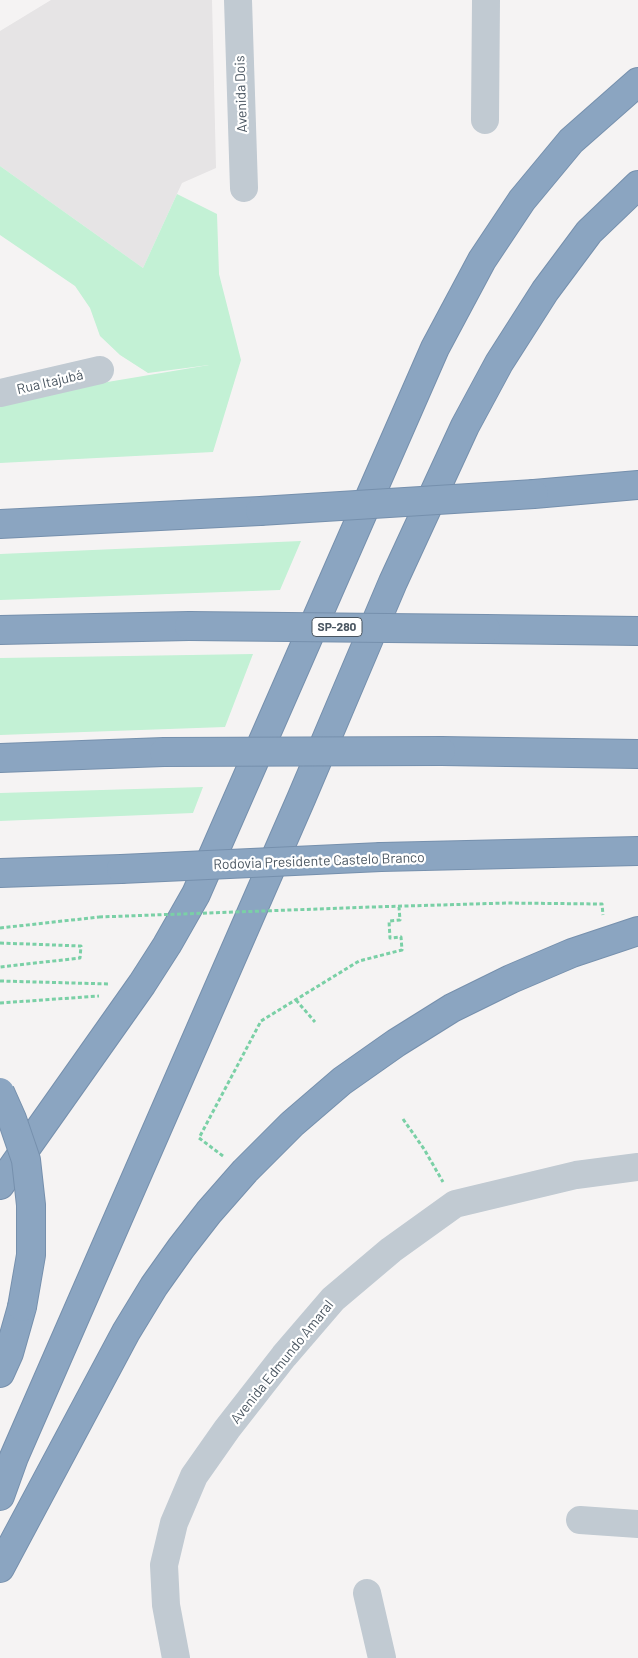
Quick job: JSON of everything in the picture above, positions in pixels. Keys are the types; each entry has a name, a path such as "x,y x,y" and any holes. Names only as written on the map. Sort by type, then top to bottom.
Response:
{"highway":[{"path":"0,1185 142,984 196,894 435,348 482,260 522,200 570,140 638,82"},
{"path":"0,1496 14,1457 301,799 393,582 465,426 499,363 545,291 589,232 638,184"},
{"path":"0,524 260,511 534,494 638,485"},
{"name":"SP-280","path":"0,630 188,626 638,631"},
{"path":"0,758 164,752 441,751 638,754"},
{"name":"Rodovia Presidente Castelo Branco","path":"0,873 121,870 380,858 638,851"},
{"path":"0,1568 126,1332 154,1286 209,1212 245,1171 285,1131 342,1082 396,1043 452,1008 511,978 572,953 638,931"},
{"path":"0,1092 12,1119 26,1160 31,1205 31,1255 22,1307 9,1353 0,1373"}],"street":[{"path":"486,0 486,120"},
{"name":"Avenida Dois","path":"238,2 244,188"},
{"name":"Rua Itajubá","path":"0,393 100,370"},
{"name":"Avenida Edmundo Amaral","path":"176,1658 166,1605 164,1565 174,1523 194,1476 227,1429 284,1356 333,1298 391,1250 455,1204 576,1175 638,1167"},
{"path":"580,1520 638,1524"},
{"path":"367,1593 382,1658"}],"path":[{"path":"0,928 99,917 507,903 602,904 604,919"},
{"path":"226,1159 200,1138 261,1021 359,961 402,950 401,937 390,938 389,921 400,920 399,907"},
{"path":"0,943 81,946 80,958 0,968"},
{"path":"0,981 113,984 110,990"},
{"path":"0,1003 106,996"},
{"path":"296,1000 315,1022"},
{"path":"403,1119 424,1149 455,1204"}],"shaded area":[{"path":"51,0 212,0 216,168 182,183 143,268 0,166 0,31"}],"green space":[{"path":"0,166 143,268 177,194 217,214 219,274 241,360 213,452 0,463 0,400 209,365 148,373 120,355 100,336 90,308 75,286 0,235"},
{"path":"301,541 280,590 0,600 0,554"},
{"path":"253,654 225,727 0,735 0,658"},
{"path":"203,787 193,813 0,821 0,793"}]}
